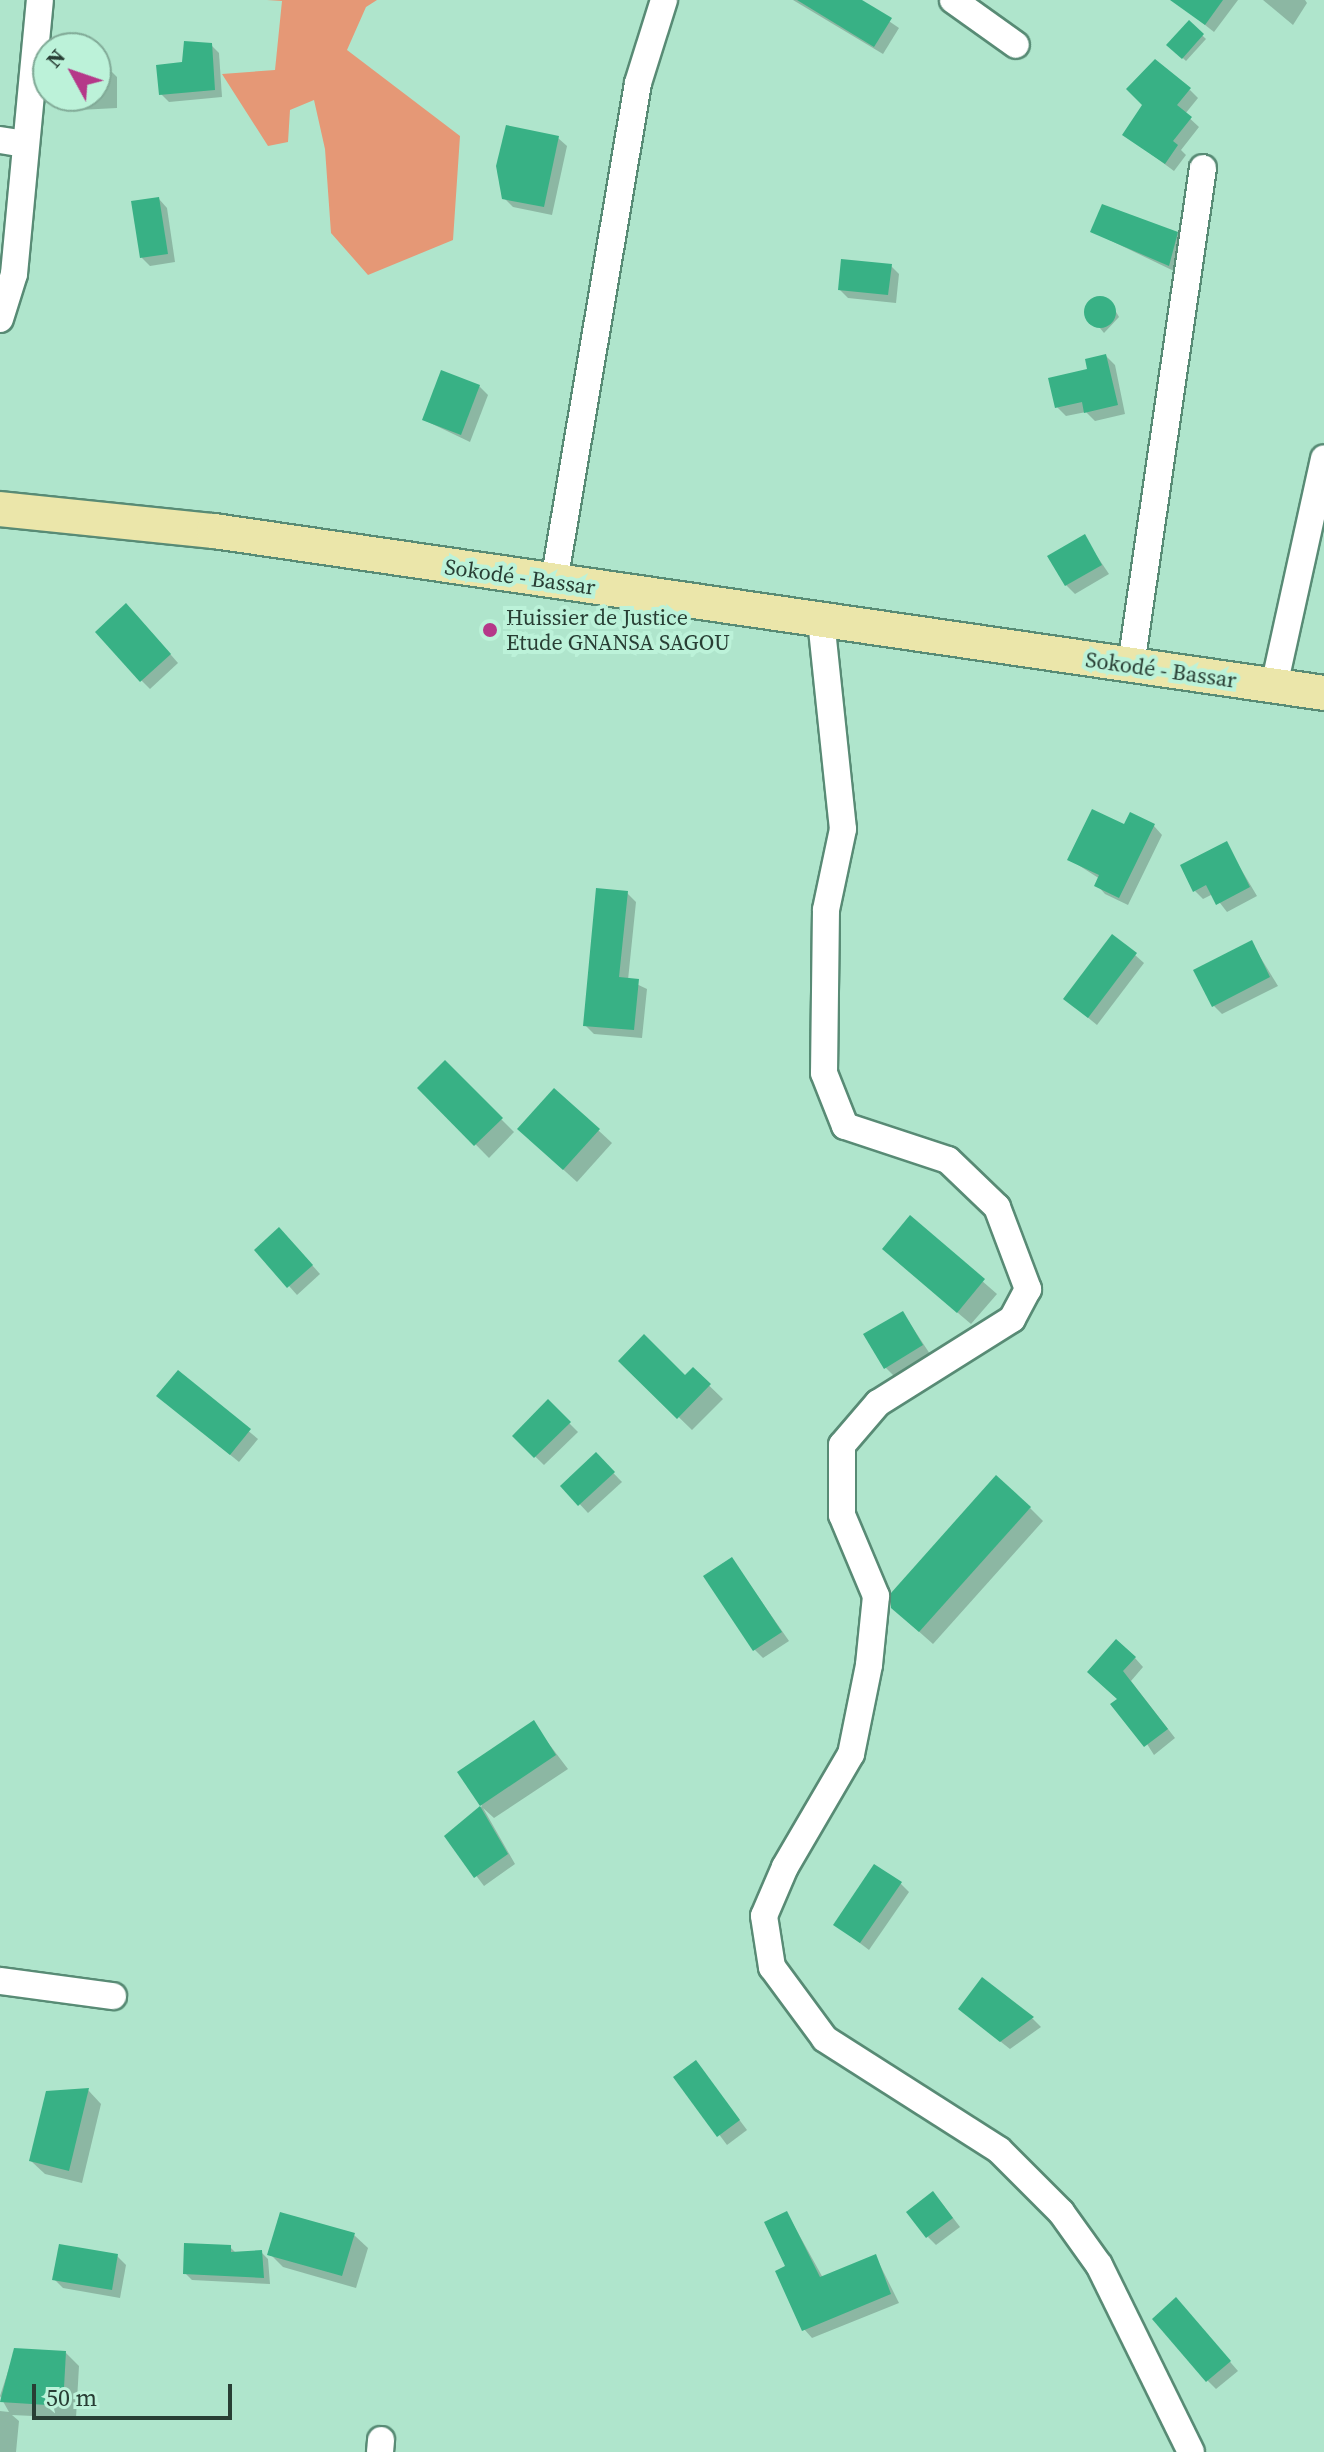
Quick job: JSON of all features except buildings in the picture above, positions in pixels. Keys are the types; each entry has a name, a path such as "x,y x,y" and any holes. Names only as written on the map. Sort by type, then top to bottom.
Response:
{"main road":[{"name":"Sokodé - Bassar","path":"0,509 214,531 1324,693"}],"street":[{"path":"0,319 14,274 13,142 40,0"},
{"path":"554,582 638,83 664,0"},
{"path":"953,0 1016,45"},
{"path":"1131,665 1203,168"},
{"path":"1274,686 1324,458"},
{"path":"821,620 843,829 826,910 824,1073 845,1126 948,1160 997,1207 1028,1289 1012,1319 878,1403 842,1445 842,1515 876,1596 869,1665 851,1754 785,1867 764,1916 772,1967 825,2039 999,2150 1061,2212 1099,2265 1191,2452"},
{"path":"0,1981 113,1996"}],"shaded area":[{"path":"267,0 377,0 366,7 347,50 460,136 453,240 368,275 331,233 325,149 314,100 290,110 288,142 268,146 222,74 275,70 282,1"}],"place":[{"name":"Huissier de Justice Etude GNANSA SAGOU","path":"490,630"}]}
